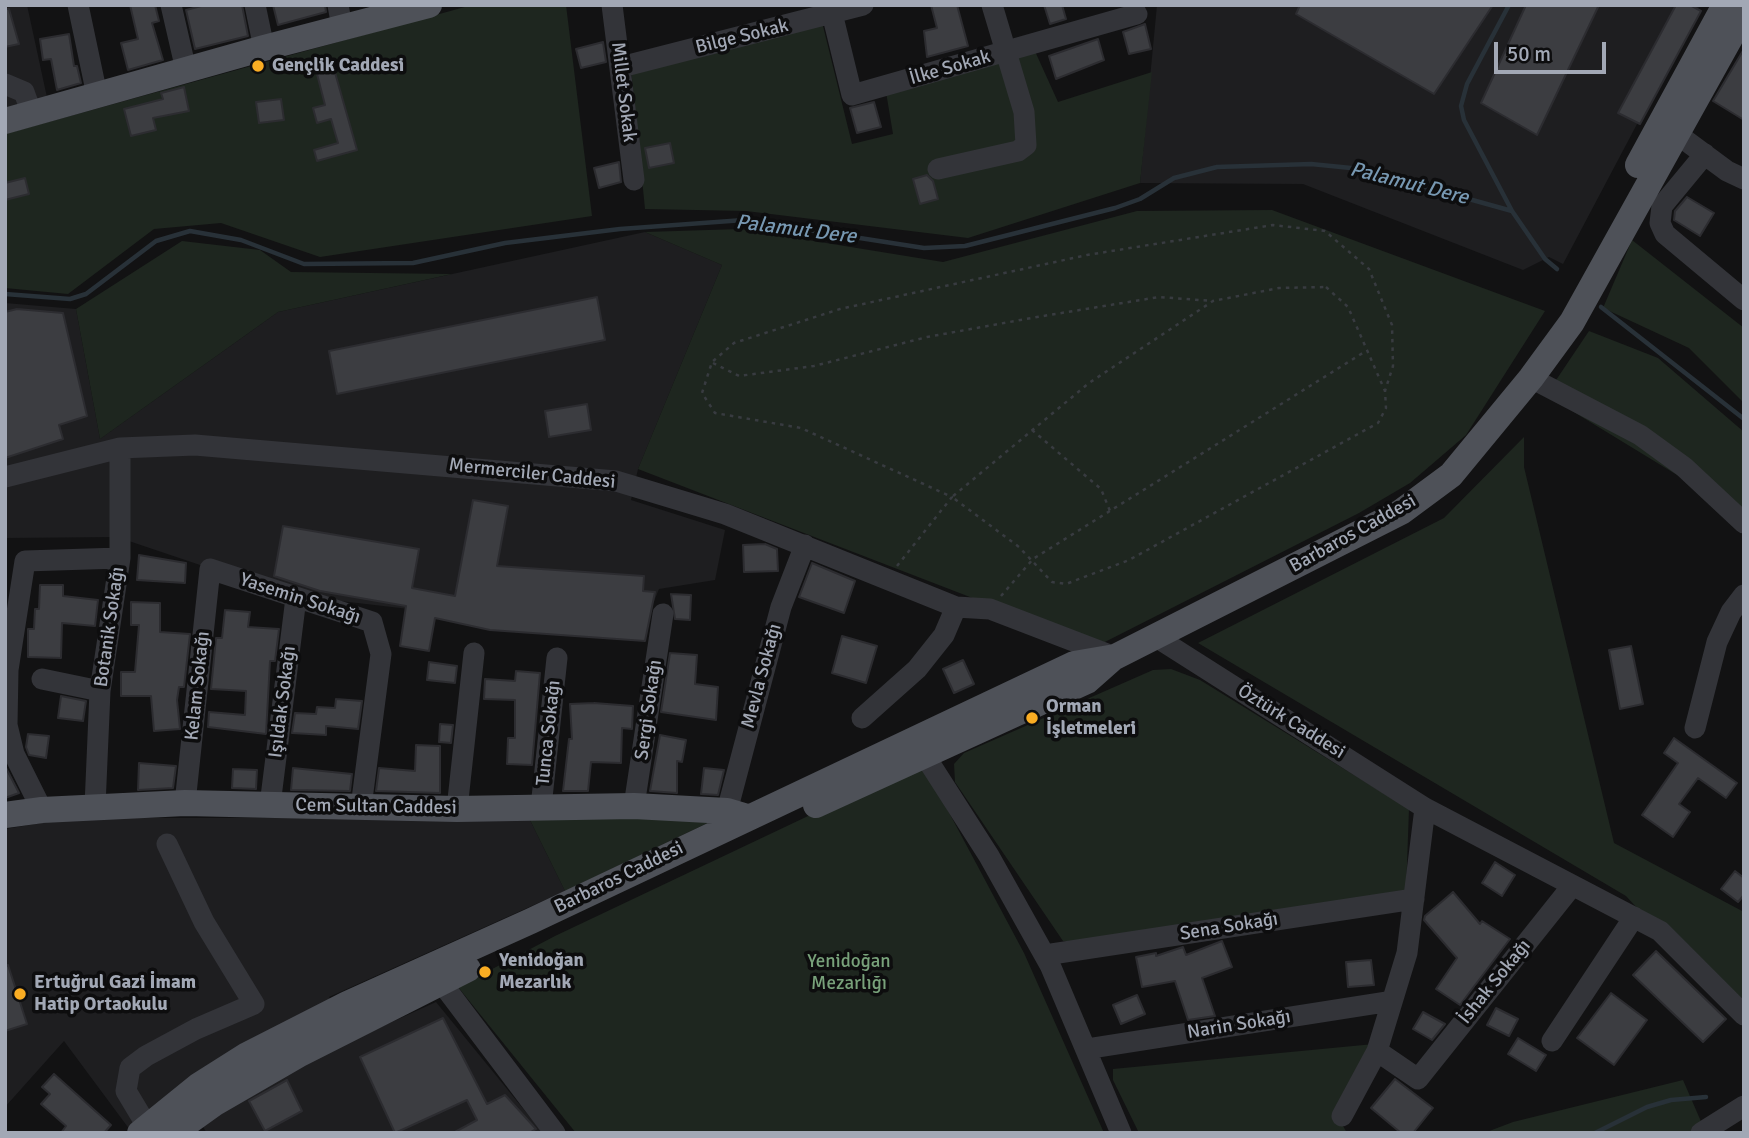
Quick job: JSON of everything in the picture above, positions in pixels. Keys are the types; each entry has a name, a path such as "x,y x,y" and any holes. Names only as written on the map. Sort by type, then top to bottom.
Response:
{"main road":[{"path":"5,121 264,48 340,16 429,5"},
{"name":"Barbaros Caddesi","path":"1546,355 1558,314 1725,5"},
{"name":"Barbaros Caddesi","path":"143,1129 198,1086 258,1049 743,820 1087,681 1115,657 1401,512 1451,475 1531,378 1572,321 1744,13"},
{"name":"Cem Sultan Caddesi","path":"5,815 95,806 185,803 457,809 634,806 743,820"},
{"name":"Barbaros Caddesi","path":"173,1133 248,1083 743,820"}],"street":[{"path":"78,5 97,95"},
{"path":"171,5 186,70"},
{"path":"255,5 264,48"},
{"name":"Millet Sokak","path":"612,5 634,180"},
{"name":"Bilge Sokak","path":"621,67 831,10 863,5"},
{"path":"938,169 1018,151 1026,145 1024,112 1004,53 992,5"},
{"name":"İlke Sokak","path":"831,10 852,95 1137,14"},
{"path":"5,84 24,92 32,114"},
{"path":"1676,134 1727,171 1744,179"},
{"path":"1705,153 1662,206 1660,223 1665,234 1744,300"},
{"path":"1531,378 1640,435 1684,467 1744,523"},
{"name":"Mermerciler Caddesi","path":"5,477 120,448 195,445 616,481 725,514 956,607 990,609 1115,657"},
{"name":"Botanik Sokağı","path":"95,806 100,691 120,558 120,448"},
{"name":"Mevla Sokağı","path":"743,820 781,607 805,545"},
{"path":"42,810 14,754 6,725 9,659 25,561 120,558"},
{"name":"Yasemin Sokağı","path":"210,569 372,622 381,654 361,807"},
{"name":"Kelam Sokağı","path":"185,803 210,569"},
{"path":"1695,728 1717,642 1731,612 1744,594"},
{"name":"Işıldak Sokağı","path":"270,805 296,598"},
{"path":"862,718 917,669 944,635 956,607"},
{"name":"Sergi Sokağı","path":"634,806 663,614"},
{"name":"Öztürk Caddesi","path":"1156,637 1426,808 1660,931 1744,1015"},
{"path":"457,809 474,653"},
{"name":"Tunca Sokağı","path":"541,807 557,658"},
{"path":"41,679 100,691"},
{"path":"923,746 1045,955 1121,1133"},
{"path":"1342,1115 1377,1051 1407,953 1426,808"},
{"path":"143,1129 125,1091 130,1068 146,1056 254,1004 204,922 167,844"},
{"name":"İshak Sokağı","path":"1377,1051 1418,1079 1572,886"},
{"name":"Sena Sokağı","path":"1045,955 1414,899"},
{"path":"1552,1041 1634,917"},
{"path":"441,982 555,1133"},
{"name":"Narin Sokağı","path":"1086,1049 1392,1001"},
{"path":"1701,1133 1744,1106"}],"path":[{"path":"712,362 739,376 814,366 927,337 1159,298 1213,301 1279,288 1326,287 1348,307 1385,391 1386,408 1378,423 1129,560 1066,584 1052,582 1033,559 952,497 802,428 715,413 702,393 712,362 734,343 840,309 1087,255 1273,225 1325,231 1369,269 1392,325 1394,366 1385,391"},
{"path":"886,579 952,497 1089,383 1213,301"},
{"path":"990,609 1033,559 1367,350"},
{"path":"1032,430 1101,489 1110,511"}],"shaded area":[{"path":"5,5 27,5 48,102 5,113"},
{"path":"1157,5 1700,5 1563,264 1549,257 1523,270 1303,184 1140,183"},
{"path":"645,232 722,265 638,469 631,500 725,530 715,580 659,589 640,636 289,595 117,537 5,538 5,303 76,309 100,439 278,312"},
{"path":"72,818 529,818 565,891 329,997 331,1001 130,1130 64,1041 5,1107 5,829"},
{"path":"436,1002 543,1133 207,1133 201,1124 277,1074"}],"green space":[{"path":"472,5 566,5 592,216 320,257 221,223 154,229 68,294 5,288 5,134"},
{"path":"822,22 852,144 893,134 886,92 1034,49 1058,102 1152,72 1140,183 968,238 746,211 645,209 631,69"},
{"path":"1272,210 1545,311 1466,435 1410,483 1359,513 1097,646 638,469 722,265 645,232 740,229 943,262 1137,211"},
{"path":"1632,240 1744,328 1744,403 1689,348 1603,308"},
{"path":"182,241 260,250 291,272 452,274 278,312 100,439 76,309"},
{"path":"1589,331 1658,358 1744,432 1744,525 1718,500 1546,395"},
{"path":"1524,437 1524,467 1614,843 1744,912 1744,1024 1626,896 1198,643 1444,518"},
{"path":"1171,669 1200,680 1409,809 1406,892 1080,942 1063,941 955,782 954,764 964,753 1153,670"},
{"name":"Yenidoğan Mezarlığı","path":"922,762 1024,953 1104,1133 576,1133 458,987 555,936"},
{"path":"529,818 716,819 565,891"},
{"path":"1374,1044 1338,1117 1347,1133 1139,1133 1113,1080 1113,1069"},
{"path":"1683,1080 1706,1133 1484,1133 1513,1122"}],"building":[{"path":"130,5 155,5 159,21 152,23 163,60 128,70 121,43 138,39"},
{"path":"205,5 242,5 248,36 195,49 186,10"},
{"path":"273,5 325,5 326,12 278,25"},
{"path":"931,5 957,5 968,46 927,57 924,31 937,28"},
{"path":"1044,5 1062,5 1066,19 1050,24"},
{"path":"1300,5 1493,5 1434,94 1296,14"},
{"path":"1526,5 1599,5 1537,135 1481,103"},
{"path":"1676,5 1690,5 1701,11 1640,124 1618,113"},
{"path":"5,9 9,9 19,44 5,47"},
{"path":"1145,24 1151,49 1129,54 1123,32"},
{"path":"69,34 74,66 77,66 81,83 57,90 51,59 43,60 40,39"},
{"path":"1098,39 1104,60 1056,79 1049,56"},
{"path":"603,42 606,62 581,68 576,49"},
{"path":"1744,49 1744,120 1713,101"},
{"path":"334,69 357,150 317,161 314,150 338,143 331,119 317,123 313,108 325,105 317,74"},
{"path":"184,87 189,111 153,118 156,130 131,136 124,109 163,99 161,93"},
{"path":"281,99 284,120 259,123 256,102"},
{"path":"874,102 881,127 857,133 850,108"},
{"path":"670,143 674,163 649,168 645,148"},
{"path":"619,162 621,182 599,188 594,168"},
{"path":"927,175 933,181 938,199 920,204 913,179"},
{"path":"25,178 29,194 5,200 5,183"},
{"path":"1687,197 1714,213 1700,236 1674,220 1675,211"},
{"path":"597,297 605,340 337,394 329,351"},
{"path":"17,309 63,313 87,416 59,425 63,439 5,458 5,312"},
{"path":"587,404 591,430 549,437 545,411"},
{"path":"473,500 508,506 497,566 644,576 643,591 655,592 645,641 490,630 435,618 429,651 400,646 406,606 320,591 274,576 283,526 419,549 412,588 455,596"},
{"path":"765,544 777,549 778,571 744,572 743,545"},
{"path":"139,555 186,563 185,583 137,580"},
{"path":"812,563 855,581 844,613 799,597"},
{"path":"40,585 63,585 63,596 98,600 95,626 62,623 61,658 28,657 28,629 34,629 35,609 39,609"},
{"path":"671,594 691,595 690,620 675,619"},
{"path":"131,602 160,603 160,632 190,634 184,687 179,687 177,700 180,729 154,731 151,696 121,696 121,672 135,672 139,625 131,625"},
{"path":"225,610 250,612 248,627 279,629 275,661 270,661 266,734 208,727 209,712 245,715 246,691 211,689 216,638 222,638"},
{"path":"842,636 877,646 866,683 832,673"},
{"path":"1631,646 1643,704 1620,709 1609,650"},
{"path":"670,653 697,655 695,684 718,687 716,720 661,712"},
{"path":"963,660 974,684 954,693 943,669"},
{"path":"429,662 457,666 455,683 427,680"},
{"path":"516,671 540,673 532,765 507,764 508,738 515,738 515,700 484,699 485,679 515,681"},
{"path":"61,696 86,701 83,721 58,718"},
{"path":"336,699 362,701 358,729 326,726 326,735 292,733 295,713 316,714 317,707 335,708"},
{"path":"570,704 633,706 632,729 622,728 621,763 591,762 588,791 563,791 569,739 572,739"},
{"path":"440,724 453,725 451,743 439,742"},
{"path":"28,734 49,736 46,758 29,755 26,747"},
{"path":"660,735 686,740 682,762 677,761 677,793 650,791"},
{"path":"1674,738 1737,783 1726,798 1698,778 1679,804 1690,812 1673,837 1642,815 1678,763 1664,753"},
{"path":"416,745 440,746 440,793 376,791 379,768 415,771"},
{"path":"139,763 176,766 173,788 138,790"},
{"path":"5,766 19,793 5,798"},
{"path":"293,768 352,774 350,791 291,790"},
{"path":"704,768 724,770 718,795 701,794"},
{"path":"233,769 257,770 256,789 232,788"},
{"path":"1495,862 1515,875 1502,896 1482,883"},
{"path":"1735,871 1744,878 1744,895 1738,902 1721,889"},
{"path":"1453,892 1480,924 1482,921 1510,939 1460,1005 1436,989 1457,958 1424,920 1425,916"},
{"path":"1222,941 1232,967 1202,978 1215,1016 1188,1020 1175,981 1142,987 1136,957 1156,953 1156,956 1183,947 1186,955"},
{"path":"1656,951 1726,1019 1703,1042 1633,975"},
{"path":"1371,960 1374,985 1348,987 1346,962"},
{"path":"8,965 27,1024 5,1031 5,966"},
{"path":"1611,993 1647,1020 1614,1065 1577,1038"},
{"path":"1137,995 1145,1014 1121,1024 1113,1005"},
{"path":"1496,1008 1518,1019 1509,1036 1487,1025"},
{"path":"1423,1012 1445,1024 1432,1040 1413,1029"},
{"path":"443,1018 487,1104 505,1095 536,1129 529,1133 453,1133 477,1120 467,1100 395,1133 360,1057"},
{"path":"1518,1038 1546,1055 1536,1071 1508,1054"},
{"path":"54,1074 111,1125 104,1133 61,1133 66,1126 41,1104 50,1094 42,1087"},
{"path":"1395,1079 1433,1108 1413,1133 1401,1133 1371,1108"},
{"path":"287,1080 302,1111 265,1131 249,1101"}],"waterway":[{"path":"1509,5 1467,84 1461,106 1464,120 1512,211 1545,259 1557,269"},
{"name":"Palamut Dere","path":"5,294 70,299 86,294 156,241 190,231 241,240 304,264 413,263 505,243 620,229 744,220 924,248 965,246 1115,208 1140,199 1174,178 1217,167 1311,164 1361,169 1512,211"},
{"path":"1601,307 1744,419"},
{"name":"Palamut Dere","path":"1595,1133 1647,1107 1671,1100 1706,1097"}],"place":[{"name":"Gençlik Caddesi","path":"258,66"},
{"name":"Orman İşletmeleri","path":"1032,718"},
{"name":"Yenidoğan Mezarlık","path":"485,972"},
{"name":"Ertuğrul Gazi İmam Hatip Ortaokulu","path":"20,994"}]}
